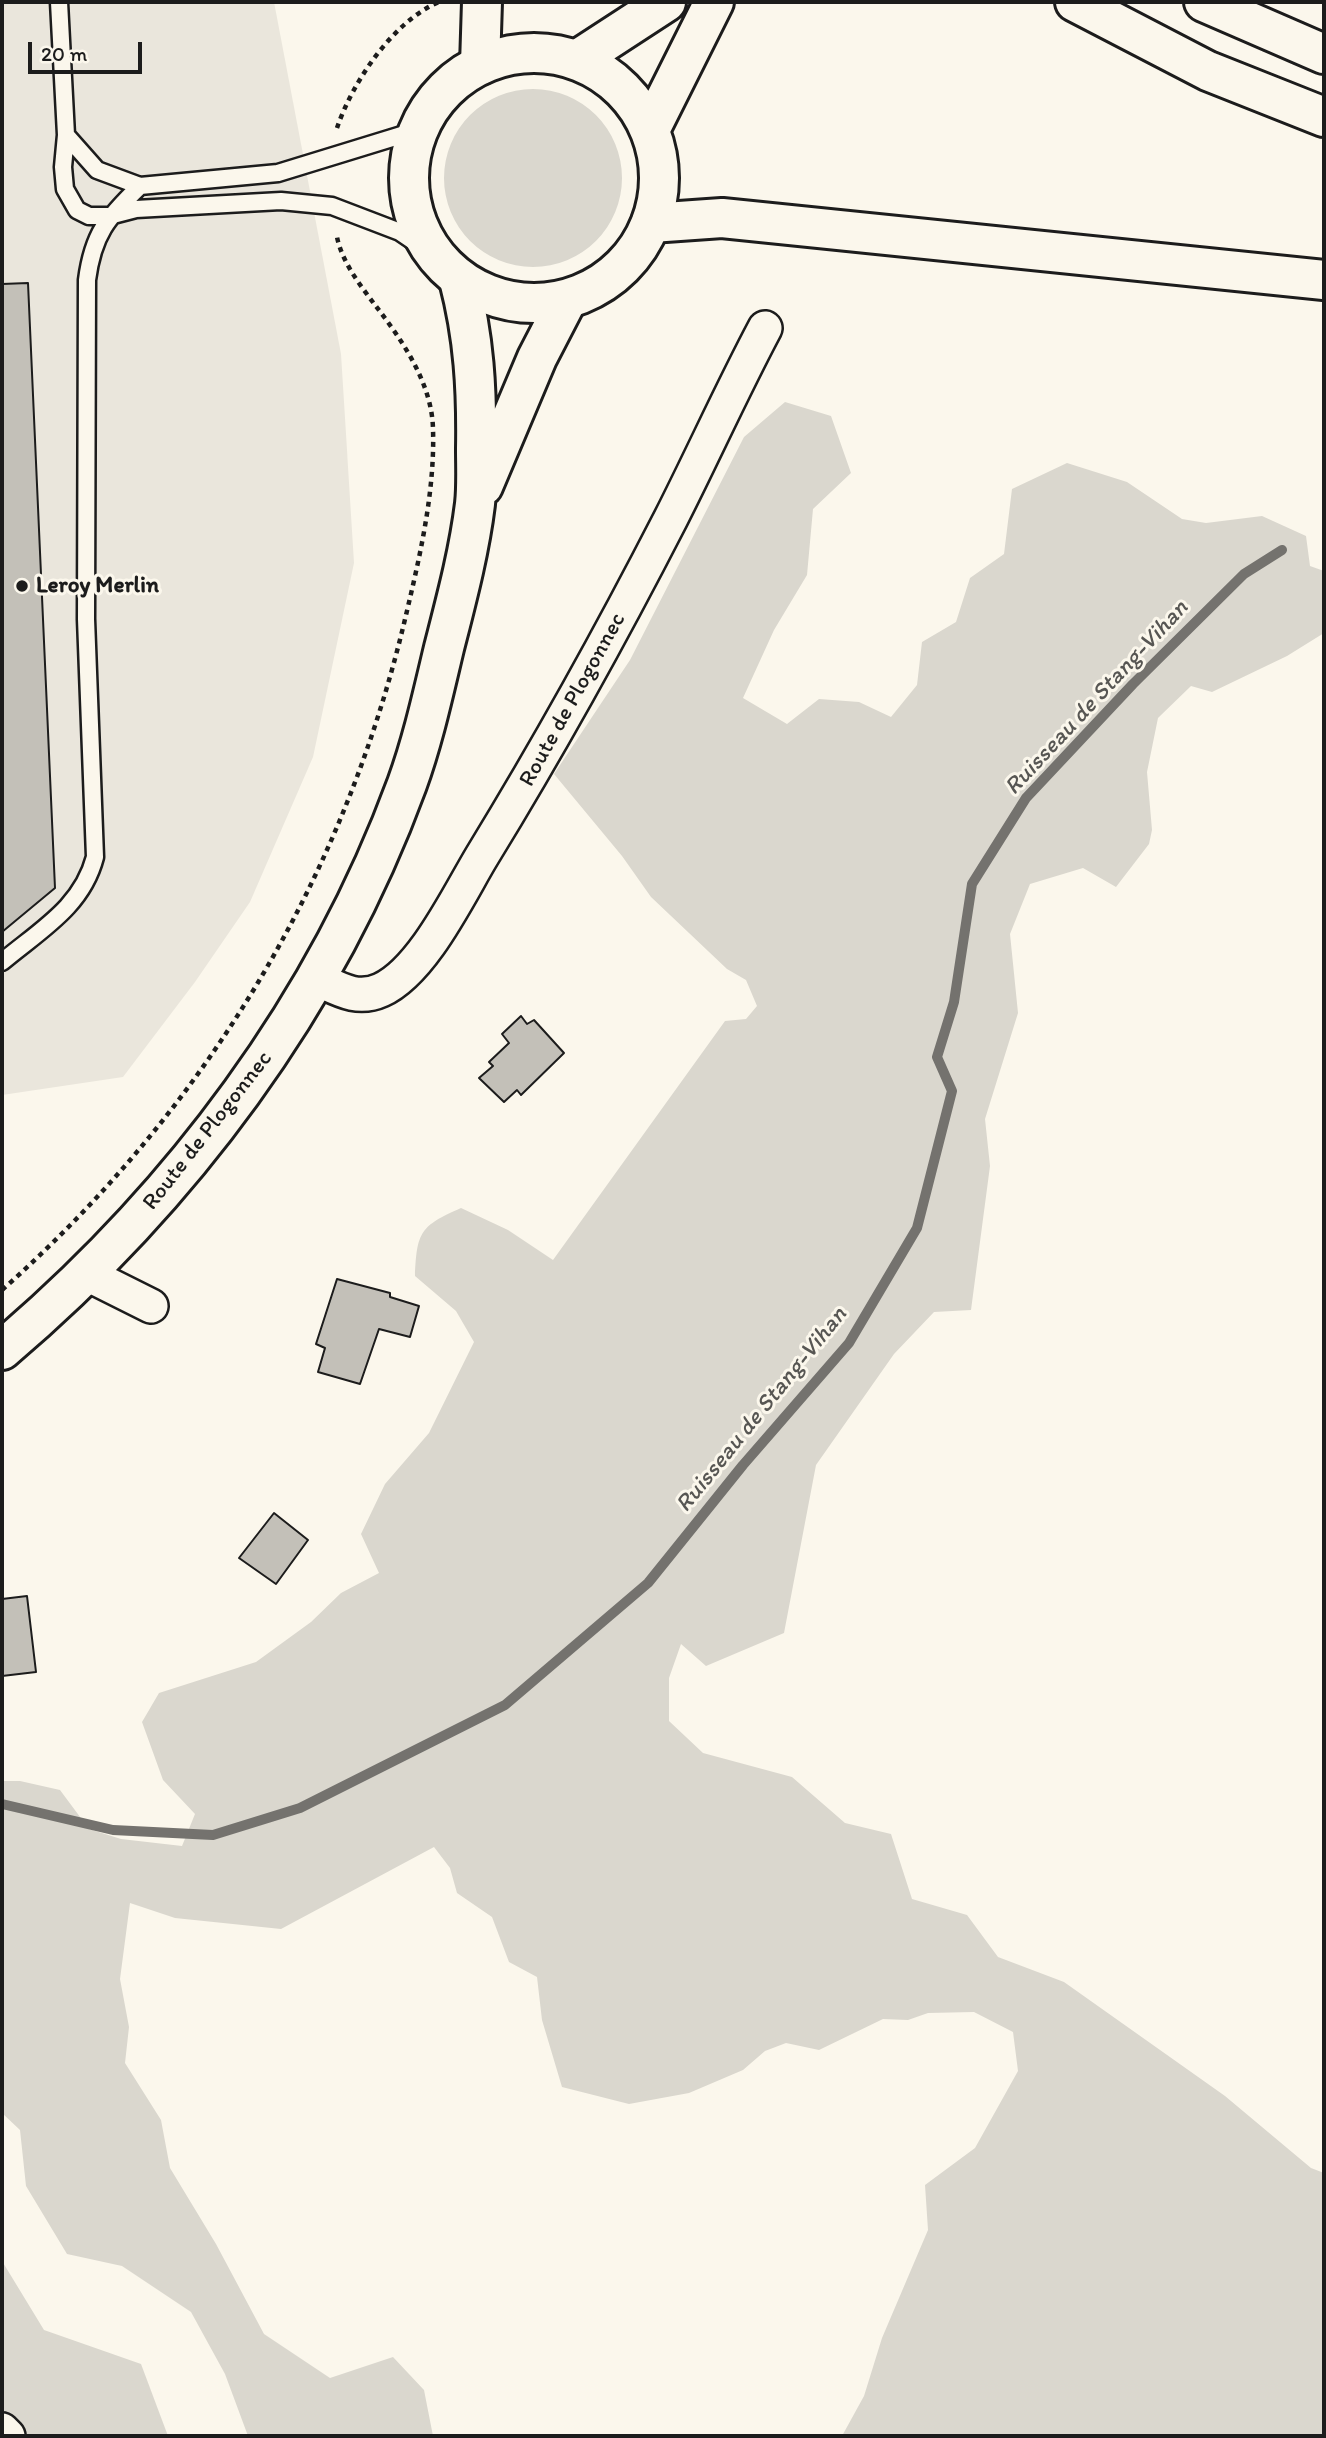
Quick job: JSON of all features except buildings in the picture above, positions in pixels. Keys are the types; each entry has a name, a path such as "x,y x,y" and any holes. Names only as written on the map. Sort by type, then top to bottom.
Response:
{"main road":[{"path":"480,65 482,2"},
{"path":"577,60 666,2"},
{"path":"650,130 714,2"},
{"path":"1075,2 1208,71 1324,117"},
{"path":"1204,2 1324,54"},
{"name":"Route de Plogonnec","path":"2,1350 87,1274 134,1225 208,1137 275,1046 317,979 376,862 407,782 426,723 456,603 475,504 477,383 471,328 446,267 417,227 409,195 409,162 418,130 433,103 454,81 480,65 512,54 545,53 577,60 608,76 632,100 650,130 658,162 658,195 652,223"},
{"path":"446,267 493,298 530,304 567,300 602,284 630,260 652,223 722,218 844,233 1324,280"},
{"name":"Route de Plogonnec","path":"475,504 537,358 567,300"}],"street":[{"name":"Route de Plogonnec","path":"317,979 350,994 366,996 383,989 413,963 443,921 554,737 673,515 765,328"},
{"path":"87,1274 151,1306"},
{"path":"2,2430 8,2436"}],"lane":[{"path":"59,2 66,135 62,167 65,190 77,210 89,216 109,216 136,208 281,201 332,206 400,232 446,267"},
{"path":"66,135 97,170 140,186 278,173 418,130"},
{"path":"2,962 76,901 89,881 95,857 86,619 87,280 90,251 109,216 140,186"}],"path":[{"path":"330,159 340,120 356,83 401,29 439,2"},
{"path":"2,1290 77,1220 152,1138 226,1034 278,947 324,861 358,778 379,712 417,569 433,428 427,393 416,368 390,323 355,277 339,245 332,206"}],"shaded area":[{"path":"2,2 274,2 341,354 354,563 313,757 250,902 195,982 123,1077 2,1095"},
{"path":"533,89 567,96 596,115 615,144 622,178 615,212 596,241 567,260 533,267 499,260 470,241 451,212 444,178 451,144 470,115 499,96"},
{"path":"785,402 831,416 851,473 813,509 807,575 774,630 743,698 787,724 819,699 859,702 891,717 917,685 922,642 956,622 970,578 1004,554 1012,489 1067,463 1127,482 1182,519 1206,523 1262,516 1306,536 1310,566 1324,571 1324,633 1287,656 1212,692 1191,686 1158,718 1147,772 1152,830 1149,844 1116,887 1083,868 1030,884 1010,934 1018,1013 985,1119 990,1166 971,1310 934,1312 894,1354 816,1465 784,1633 706,1666 681,1644 669,1678 669,1721 703,1753 792,1777 845,1823 891,1834 912,1899 967,1915 998,1957 1064,1982 1225,2096 1311,2168 1324,2173 1324,2436 842,2436 864,2396 882,2338 928,2230 925,2185 975,2148 1018,2071 1013,2032 974,2012 928,2013 908,2020 883,2019 819,2050 786,2043 765,2051 743,2070 689,2093 629,2104 562,2087 542,2020 537,1977 509,1962 492,1917 457,1893 450,1868 434,1847 281,1929 175,1918 130,1903 120,1979 129,2027 125,2063 161,2120 170,2168 216,2244 264,2334 330,2378 393,2357 424,2390 433,2436 248,2436 225,2374 191,2312 122,2266 67,2254 26,2186 20,2130 2,2113 2,1781 20,1781 60,1790 89,1829 121,1839 182,1846 195,1814 163,1780 142,1722 159,1693 256,1662 311,1622 341,1593 379,1573 361,1534 385,1484 429,1433 474,1342 456,1311 415,1276 417,1249 423,1232 437,1220 461,1208 508,1230 553,1260 725,1021 746,1019 757,1006 746,980 727,969 651,897 622,856 554,774 630,660 744,437"},
{"path":"2,2261 44,2330 141,2364 168,2436 2,2436"}],"waterway":[{"name":"Ruisseau de Stang-Vihan","path":"2,1804 113,1830 213,1835 300,1808 505,1705 648,1583 743,1465 849,1343 917,1228 952,1091 937,1057 954,1002 972,884 1026,798 1133,684 1244,574 1282,550"}],"place":[{"name":"Leroy Merlin","path":"22,586"}]}
